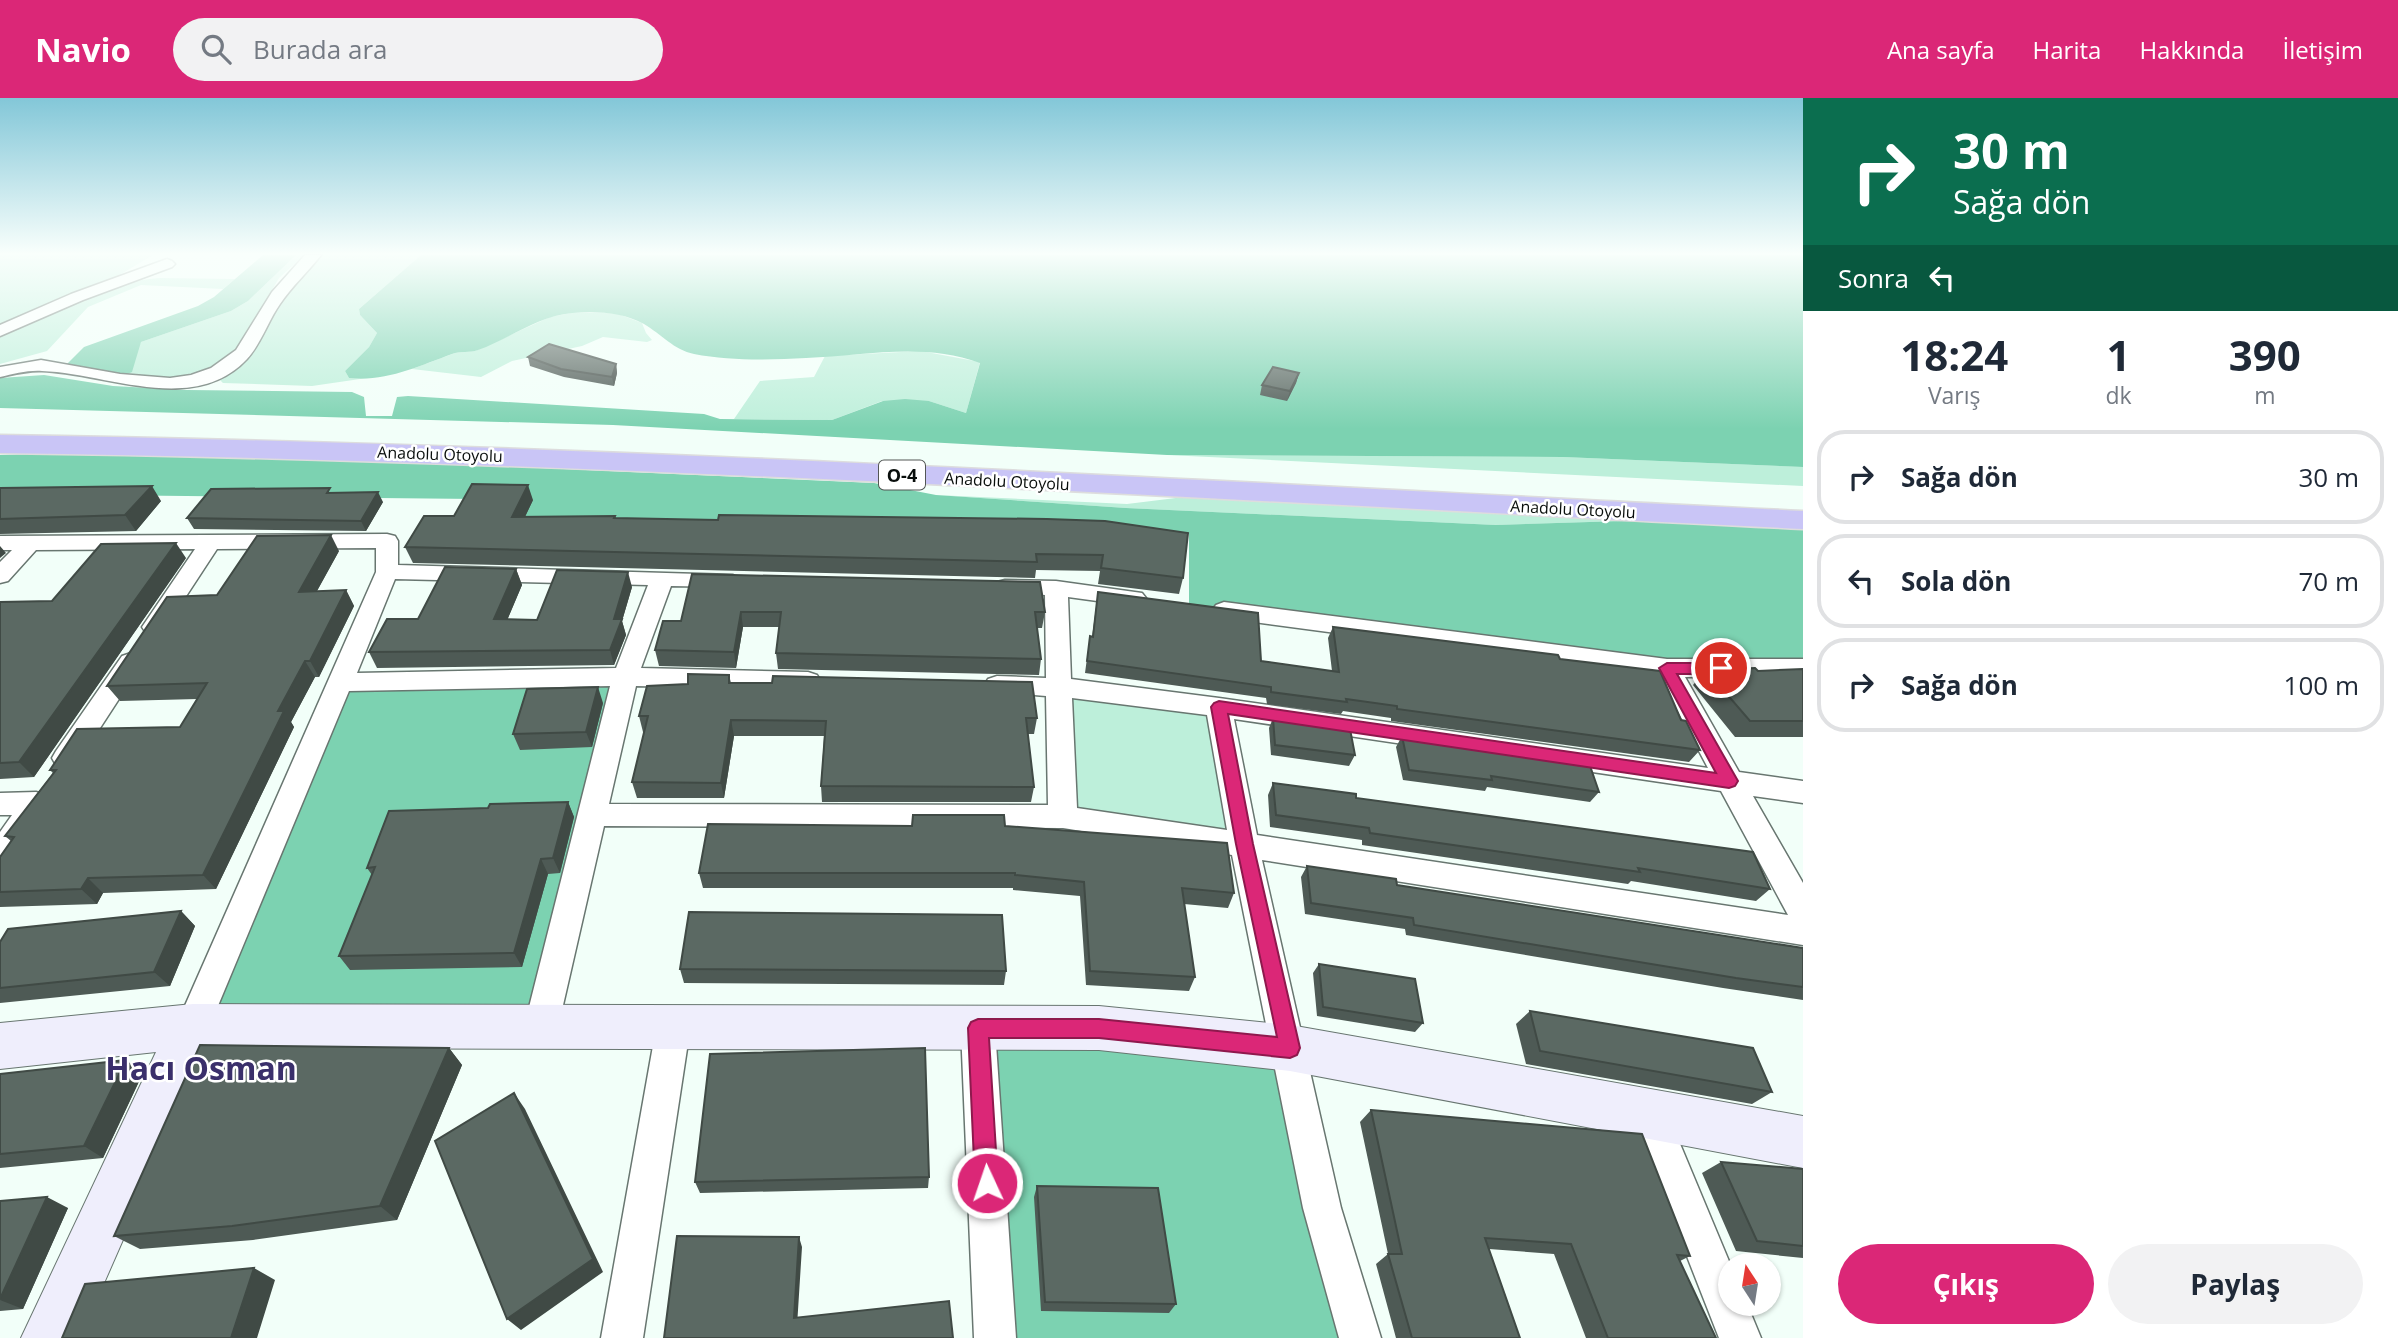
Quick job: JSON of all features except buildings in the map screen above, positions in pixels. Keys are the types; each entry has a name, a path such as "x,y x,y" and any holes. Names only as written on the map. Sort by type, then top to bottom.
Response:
{"highway":[{"name":"Anadolu Otoyolu","path":"0,424 414,431 1803,498"},
{"name":"Anadolu Otoyolu","path":"0,444 228,447 616,461 1803,520"}],"main road":[{"path":"50,1338 193,1026"},
{"path":"0,1045 193,1026 1099,1028 1290,1048 1803,1142"}],"street":[{"path":"0,331 41,313"},
{"path":"0,372 49,366 88,375 159,383 187,381 229,364 243,353 266,313"},
{"path":"0,855 211,541"},
{"path":"0,543 387,541 387,572 193,1026"},
{"path":"0,576 29,544"},
{"path":"387,572 744,580"},
{"path":"541,1027 625,677 662,579"},
{"path":"988,586 1056,588 1162,602"},
{"path":"1056,588 1063,817"},
{"path":"1203,607 1667,668 1803,668"},
{"path":"1667,668 1803,912"},
{"path":"341,681 625,677 829,681"},
{"path":"979,685 1060,687 1219,707 1803,792"},
{"path":"1219,707 1244,844 1290,1048 1322,1208 1360,1338"},
{"path":"0,804 36,803"},
{"path":"592,814 1063,817 1803,931"},
{"path":"978,1028 995,1338"},
{"path":"622,1338 673,1029"},
{"path":"1650,1116 1740,1338"}],"green space":[{"path":"0,313 32,313 0,326"},
{"path":"53,313 83,313 47,351 0,364 0,336"},
{"path":"179,313 226,313 141,342 132,372 125,375 66,365 84,347"},
{"path":"226,313 259,313 235,354 220,365 176,378 125,375 141,342"},
{"path":"273,313 360,313 377,333 369,347 345,371 349,378 360,379 312,386 223,383 218,378 256,348 257,340"},
{"path":"360,313 574,313 535,323 478,350 455,353 402,372 363,379 349,378 345,371 369,347 377,333"},
{"path":"571,313 616,313 642,323 652,340 647,342 603,337 582,346 512,361 481,377 412,369 455,353 475,351 550,317"},
{"path":"606,313 1803,313 1803,467 1563,457 1167,455 613,425 0,408 0,378 44,375 113,386 187,390 352,392 364,397 366,416 392,416 397,397 408,396 704,414 720,419 832,420 883,401 905,399 929,401 966,413 980,363 937,353 915,352 778,359 708,356 680,349 636,320"},
{"path":"921,351 980,362 966,413 929,401 882,401 832,420 734,419 760,381 814,377 825,356"},
{"path":"0,455 363,460 874,483 936,495 1126,508 1496,525 1655,520 1803,530 1803,668 1667,668 1189,605 1189,534 524,518 477,499 0,494"},
{"path":"1167,455 1563,457 1803,467 1803,486"},
{"path":"936,495 1127,504 1184,497 1655,520 1496,525 1126,508"},
{"path":"625,677 541,1027 193,1026 341,682"},
{"path":"1060,687 1219,707 1244,843 1063,817"},
{"path":"978,1029 1290,1048 1360,1338 995,1338"}],"district":[{"name":"Hacı Osman","path":"201,1067"}],"route":[{"path":"987,1183 978,1028 1099,1028 1290,1048 1244,844 1219,707 1729,781 1667,668 1721,668"}]}
